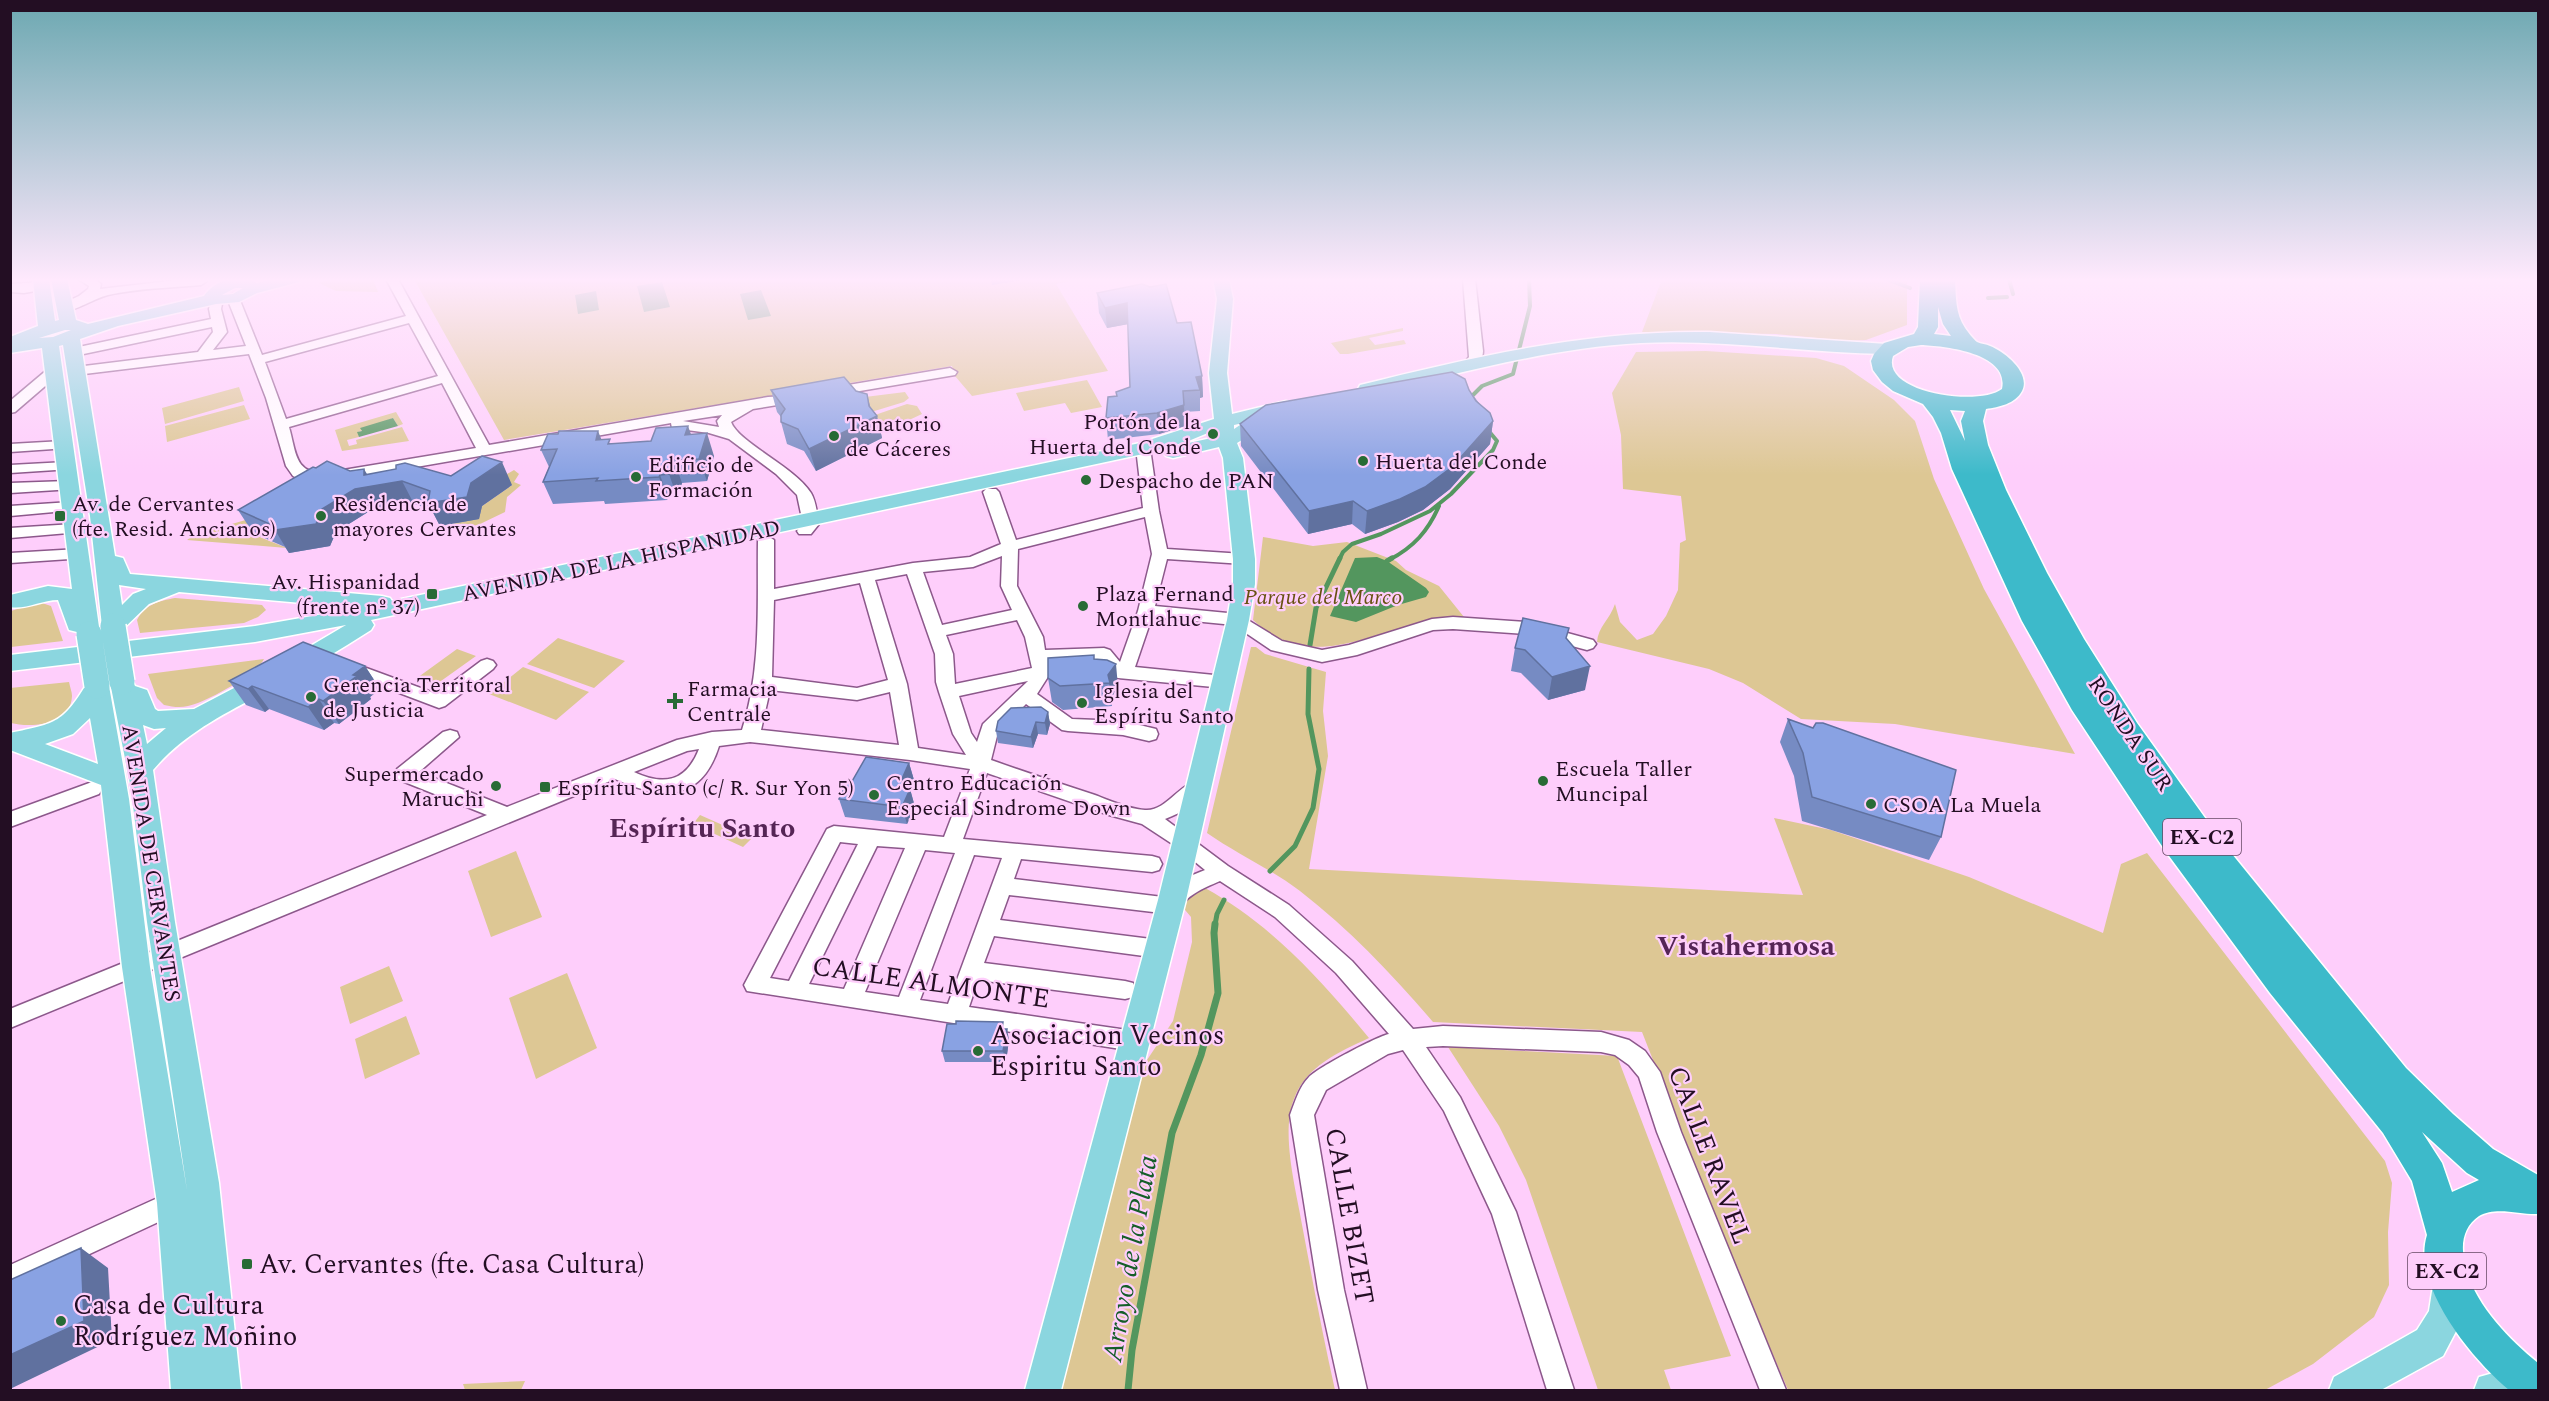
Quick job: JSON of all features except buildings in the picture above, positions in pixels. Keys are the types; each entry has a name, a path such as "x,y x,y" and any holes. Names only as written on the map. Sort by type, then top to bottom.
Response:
{"highway":[{"path":"1895,344 1887,348 1880,362 1882,369 1899,386 1930,399 1962,405 1977,405 2003,398 2010,392 2014,385 2013,377 2007,368 1998,360 1960,344"},
{"name":"RONDA SUR","path":"1930,399 1952,432 1963,469 2035,621 2082,704 2182,850 2282,983 2396,1122 2429,1175 2444,1232"},
{"name":"RONDA SUR","path":"1977,405 1972,421 1977,445 1995,490 2035,573 2070,639 2127,730 2212,851 2394,1079 2440,1126 2480,1161 2538,1195"},
{"name":"EX-C2","path":"2534,1384 2495,1350 2468,1317 2450,1285 2443,1256 2444,1232 2456,1210 2478,1197 2508,1193 2538,1195"}],"main road":[{"name":"AVENIDA DE CERVANTES","path":"47,344 53,372 89,631 115,687 140,768 166,954 203,1183 223,1390"},
{"name":"AVENIDA DE CERVANTES","path":"74,344 113,626 115,687 101,784 116,800 136,967 173,1203 189,1390"},
{"path":"1043,1390 1171,903 1238,620 1244,584 1244,560 1229,427 1218,373 1221,344"},
{"path":"1504,363 1473,360 1352,397 1504,363 1652,344"},
{"path":"1702,344 1804,352 1882,369"},
{"path":"1795,344 1839,349 1887,348"},
{"path":"1229,427 1301,408"},
{"name":"AVENIDA DE LA HISPANIDAD","path":"11,671 363,625 766,540 807,525 991,492 1145,453 1229,427"},
{"name":"AVENIDA DE LA HISPANIDAD","path":"264,638 1145,453"},
{"path":"13,603 48,584 79,555"},
{"path":"106,563 115,563 119,578 123,580 408,606"},
{"path":"113,626 141,599 182,586"},
{"path":"262,683 277,659 264,638 284,610 280,600 267,592"},
{"path":"13,603 49,593 67,595 75,623 89,631"},
{"path":"140,768 157,747 195,717 315,654 363,625"},
{"path":"11,740 44,736 62,729 115,687 139,696 144,714 154,720 195,717"},
{"path":"11,740 101,784"},
{"path":"2347,1390 2430,1343 2445,1316 2450,1285"},
{"path":"2492,1390 2534,1384"}],"street":[{"path":"134,344 203,354 256,355 298,344"},
{"path":"203,354 210,344"},
{"path":"251,344 294,466 298,474 313,478 723,413 743,407 950,372"},
{"path":"427,344 485,451"},
{"path":"1472,344 1473,360"},
{"path":"10,409 53,372"},
{"path":"280,422 444,376"},
{"path":"706,426 723,413"},
{"path":"723,413 726,427 734,436 781,471 804,494 807,525"},
{"path":"646,424 706,426 734,436"},
{"path":"10,447 63,445"},
{"path":"1125,672 1146,611 1160,554 1151,512 1145,453"},
{"path":"10,469 67,476"},
{"path":"10,488 67,476"},
{"path":"906,1007 959,846 989,729 1025,694 1040,664 1034,637 1009,586 1010,546 991,492"},
{"path":"10,511 71,507"},
{"path":"765,596 913,568 973,562 1010,546 1151,512"},
{"path":"10,533 74,529"},
{"path":"750,735 763,682 766,540"},
{"path":"1160,554 1244,560"},
{"path":"10,558 79,555"},
{"path":"913,568 944,654 945,682 962,734 981,764"},
{"path":"866,577 898,684 910,753"},
{"path":"1146,611 1238,620 1276,646 1322,656 1351,651 1432,625 1453,623 1527,628 1583,642"},
{"path":"936,632 1022,613"},
{"path":"315,654 439,702 487,665"},
{"path":"948,692 1040,664 1104,654 1118,672 1224,682"},
{"path":"763,682 857,694 898,684"},
{"path":"1025,694 1068,725 1123,728 1149,734"},
{"path":"10,1019 507,815 684,745 750,735 910,753 981,764 1116,810 1148,818 1185,842 1221,872 1282,911 1344,967 1408,1039 1452,1104 1504,1212 1560,1390"},
{"path":"450,737 404,774 507,815"},
{"path":"616,772 647,785 664,788 689,781 704,761 712,739"},
{"path":"10,820 101,784"},
{"path":"1148,818 1176,807 1198,787"},
{"name":"CALLE ALMONTE","path":"871,837 834,834 755,985 1134,1041"},
{"path":"795,991 871,837 1152,864"},
{"path":"851,999 918,842"},
{"path":"955,1014 1014,852"},
{"path":"1002,886 1171,903 1190,885 1221,872"},
{"path":"987,927 1159,949"},
{"path":"971,970 1125,990"},
{"name":"CALLE RAVEL","path":"1408,1039 1443,1036 1601,1042 1621,1047 1637,1058 1649,1072 1677,1154 1773,1390"},
{"name":"CALLE BIZET","path":"1353,1390 1331,1290 1302,1115 1308,1098 1318,1083 1383,1045 1408,1039"},
{"path":"10,1278 173,1203"}],"green space":[{"path":"451,344 1092,344 1108,371 972,396 955,376 952,366 504,440"},
{"path":"1332,344 1404,344 1348,354 1340,354"},
{"path":"1706,351 1816,358 1844,366 1894,400 1915,421 1934,479 1984,589 2075,754 1895,724 1801,719 1743,683 1709,669 1597,642 1615,604 1620,622 1637,640 1653,634 1666,616 1678,590 1680,543 1686,540 1681,496 1623,489 1621,435 1612,393 1636,352"},
{"path":"1087,380 1102,407 1071,413 1065,403 1024,411 1016,393"},
{"path":"239,387 244,401 165,424 162,408"},
{"path":"905,392 909,398 904,402 868,413 849,399"},
{"path":"907,404 917,406 922,414 879,434 872,416"},
{"path":"244,405 250,419 167,442 165,426"},
{"path":"396,412 403,424 398,426 393,418 358,432 359,437 347,440 349,446 357,444 356,440 402,427 409,441 342,451 335,430"},
{"path":"514,470 519,474 514,482 521,485 507,497 505,512 478,525 444,531 445,525 482,506 512,485 502,477"},
{"path":"249,519 266,525 252,534 287,548 187,540 194,535"},
{"name":"Parque del Marco","path":"1263,537 1313,546 1347,542 1396,561 1406,570 1439,586 1464,617 1409,626 1329,646 1310,647 1291,643 1272,634 1253,620"},
{"path":"175,598 262,605 266,610 258,617 244,623 140,633 137,620 144,610 158,602"},
{"path":"39,602 51,606 63,641 11,647 11,611"},
{"path":"558,638 625,661 594,688 527,664"},
{"path":"1251,647 1256,647 1265,654 1326,672 1323,711 1328,756 1309,869 1803,895 1774,818 1831,830 1969,877 2103,933 2121,864 2147,853 2385,1161 2392,1183 2388,1232 2389,1285 2374,1317 2313,1364 2265,1390 1788,1390 1723,1238 1642,1032 1433,1022 1370,953 1336,921 1289,883 1207,833"},
{"path":"457,649 476,656 434,686 417,678"},
{"path":"264,659 252,672 230,687 206,700 185,707 164,705 157,698 148,674"},
{"path":"523,667 589,692 556,720 489,694"},
{"path":"69,682 72,696 65,714 48,723 38,725 11,723 10,688"},
{"path":"700,815 752,838 743,847 693,824"},
{"path":"516,851 542,917 491,937 468,871"},
{"path":"1205,888 1229,902 1274,936 1314,975 1369,1038 1335,1055 1315,1069 1299,1087 1290,1113 1291,1164 1335,1390 1057,1390 1143,1066 1173,1021 1192,942 1191,917 1180,904"},
{"path":"389,966 403,1001 350,1024 340,987"},
{"path":"567,973 597,1048 536,1079 509,998"},
{"path":"406,1016 420,1054 365,1079 355,1039"},
{"path":"1448,1047 1617,1056 1731,1356 1664,1370 1671,1390 1598,1390 1526,1180 1499,1126"},
{"path":"525,1381 521,1390 465,1390 463,1384"}],"shaded area":[{"path":"393,418 398,426 359,437 357,432 362,431 360,428"},
{"path":"1377,557 1387,561 1426,588 1429,592 1426,597 1398,605 1356,622 1330,616 1355,558"}],"waterway":[{"path":"1468,400 1482,386 1513,374 1520,344"},
{"path":"1340,558 1352,544 1381,534 1430,511 1451,494 1493,450 1497,441 1487,429"},
{"path":"1389,560 1406,550 1419,538 1439,506"},
{"path":"1310,645 1316,608 1340,558"},
{"path":"1387,561 1392,558"},
{"path":"1270,871 1295,846 1313,808 1319,769 1308,714 1309,669"},
{"path":"1215,925 1217,914 1224,900"},
{"name":"Arroyo de la Plata","path":"1128,1390 1132,1350 1172,1133 1201,1055 1218,993 1215,924"}],"place":[{"name":"Portón de la Huerta del Conde","path":"1213,434"},
{"name":"Tanatorio de Cáceres","path":"834,436"},
{"name":"Huerta del Conde","path":"1363,461"},
{"name":"Edificio de Formación","path":"636,477"},
{"name":"Despacho de PAN","path":"1086,480"},
{"name":"Av. de Cervantes (fte. Resid. Ancianos)","path":"60,516"},
{"name":"Residencia de mayores Cervantes","path":"321,516"},
{"name":"Av. Hispanidad (frente nº 37)","path":"432,594"},
{"name":"Plaza Fernand Montlahuc","path":"1083,606"},
{"name":"Gerencia Territoral de Justicia","path":"311,697"},
{"name":"Farmacia Centrale","path":"675,701"},
{"name":"Iglesia del Espíritu Santo","path":"1082,703"},
{"name":"Escuela Taller Muncipal","path":"1543,781"},
{"name":"Supermercado Maruchi","path":"496,786"},
{"name":"Espíritu Santo (c/ R. Sur Yon 5)","path":"545,787"},
{"name":"Centro Educación Especial Sindrome Down","path":"874,795"},
{"name":"CSOA La Muela","path":"1871,804"},
{"name":"Asociacion Vecinos Espiritu Santo","path":"978,1051"},
{"name":"Av. Cervantes (fte. Casa Cultura)","path":"247,1264"},
{"name":"Casa de Cultura Rodríguez Moñino","path":"61,1321"}],"district":[{"name":"Espíritu Santo","path":"702,827"},
{"name":"Vistahermosa","path":"1746,945"}]}
